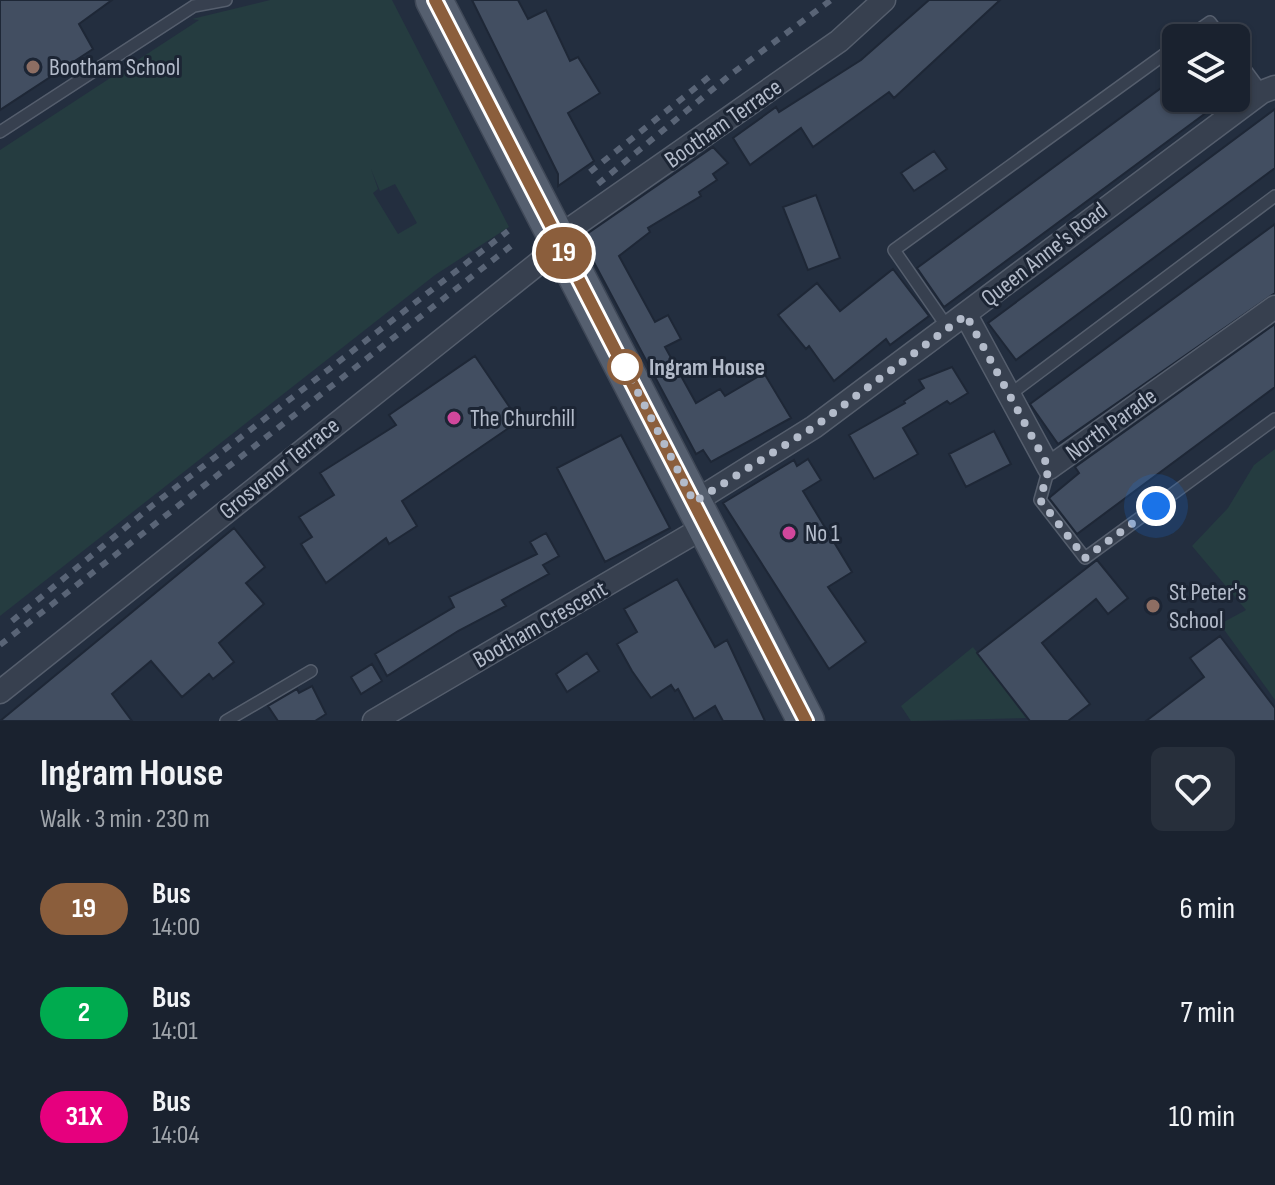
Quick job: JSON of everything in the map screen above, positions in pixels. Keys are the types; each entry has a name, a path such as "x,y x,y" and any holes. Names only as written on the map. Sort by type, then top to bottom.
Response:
{"main road":[{"path":"434,0 806,721"}],"street":[{"name":"Bootham Terrace","path":"558,242 839,41 884,0"},
{"name":"Queen Anne's Road","path":"700,514 1173,155 1268,90"},
{"name":"Grosvenor Terrace","path":"0,692 558,242"},
{"name":"North Parade","path":"957,321 1009,395 1049,468 1275,307"},
{"name":"Bootham Crescent","path":"374,721 700,514"}],"lane":[{"path":"0,132 194,6 226,0"},
{"path":"957,321 894,250 1162,56"},
{"path":"1250,71 1268,90"},
{"path":"1009,395 1275,196"},
{"path":"1049,468 1040,500 1085,558 1275,419"},
{"path":"226,721 311,671"}],"green space":[{"path":"270,0 392,0 509,227 435,275 0,616 0,150 199,20 192,19","holes":["371,169 380,191 395,184 417,223 398,234 373,193 378,189"]},
{"path":"1275,449 1275,700 1220,624 1246,610 1192,546 1228,508 1254,465"},
{"path":"973,647 1026,718 911,721 901,706"}],"building":[{"name":"Bootham School","path":"0,0 112,0 79,24 93,49 0,110"},
{"path":"472,0 518,0 528,19 546,10 570,61 578,57 600,93 568,113 594,161 558,186 558,174"},
{"path":"929,0 1000,0 894,98 889,92 813,147 801,128 750,165 733,138 776,107 779,112 861,60"},
{"path":"1162,87 1162,112 1207,112 944,307 917,268"},
{"path":"1275,109 1275,168 1016,360 988,323"},
{"path":"713,147 728,163 713,174 717,180 699,192 701,196 648,228 650,232 619,256 655,322 668,315 681,339 665,347 696,403 720,389 725,396 764,373 791,418 711,462 703,450 696,454 581,238"},
{"path":"934,151 947,169 914,191 901,173"},
{"path":"816,195 840,258 808,270 783,207"},
{"path":"1275,224 1275,293 1058,444 1030,404"},
{"path":"893,269 929,316 890,345 886,339 834,381 809,346 806,349 778,315 817,283 840,311"},
{"path":"1275,324 1275,387 1077,534 1049,498 1079,473 1075,467"},
{"path":"475,356 519,421 402,501 417,526 389,544 386,538 326,583 301,544 312,537 299,517 334,495 320,473 396,425 389,415"},
{"path":"952,367 968,393 950,404 947,401 903,428 918,454 874,479 849,435 905,403 924,388 919,380"},
{"path":"994,431 1011,464 966,487 949,454"},
{"path":"621,435 670,528 605,562 557,468"},
{"name":"No 1","path":"808,459 821,480 803,491 852,572 828,587 866,642 829,669 723,503 794,460 797,466"},
{"path":"234,528 265,567 246,583 264,604 219,643 234,662 213,679 209,674 182,697 151,661 112,694 132,721 0,721"},
{"path":"546,533 559,556 543,565 549,574 502,600 506,606 458,631 387,676 375,654 454,607 449,597 537,554 530,542"},
{"path":"1097,560 1128,598 1108,614 1096,599 1042,643 1090,704 1068,721 1030,721 977,653"},
{"path":"677,579 715,647 727,640 765,721 723,721 715,706 694,719 678,689 675,691 671,685 651,698 632,671 617,644 637,632 624,609"},
{"path":"1220,636 1275,708 1275,721 1146,721 1204,677 1190,658"},
{"path":"587,653 599,671 567,692 556,674"},
{"path":"372,664 382,681 361,694 351,677"},
{"path":"312,686 326,714 315,721 278,721 268,706 297,689 299,693"}],"railway":[{"path":"598,184 730,75 831,0"},
{"path":"590,172 709,77"},
{"path":"12,621 153,505 508,231"},
{"path":"0,645 516,242"}],"bus line":[{"name":"19","path":"435,0 806,721"}],"place":[{"name":"Bootham School","path":"33,67"},
{"name":"Ingram House","path":"625,367"},
{"name":"The Churchill","path":"454,418"},
{"name":"No 1","path":"789,533"},
{"name":"St Peter's School","path":"1153,606"}],"route":[{"path":"625,367 694,502 814,427 966,315 1049,468 1040,500 1085,558 1156,506"}]}
